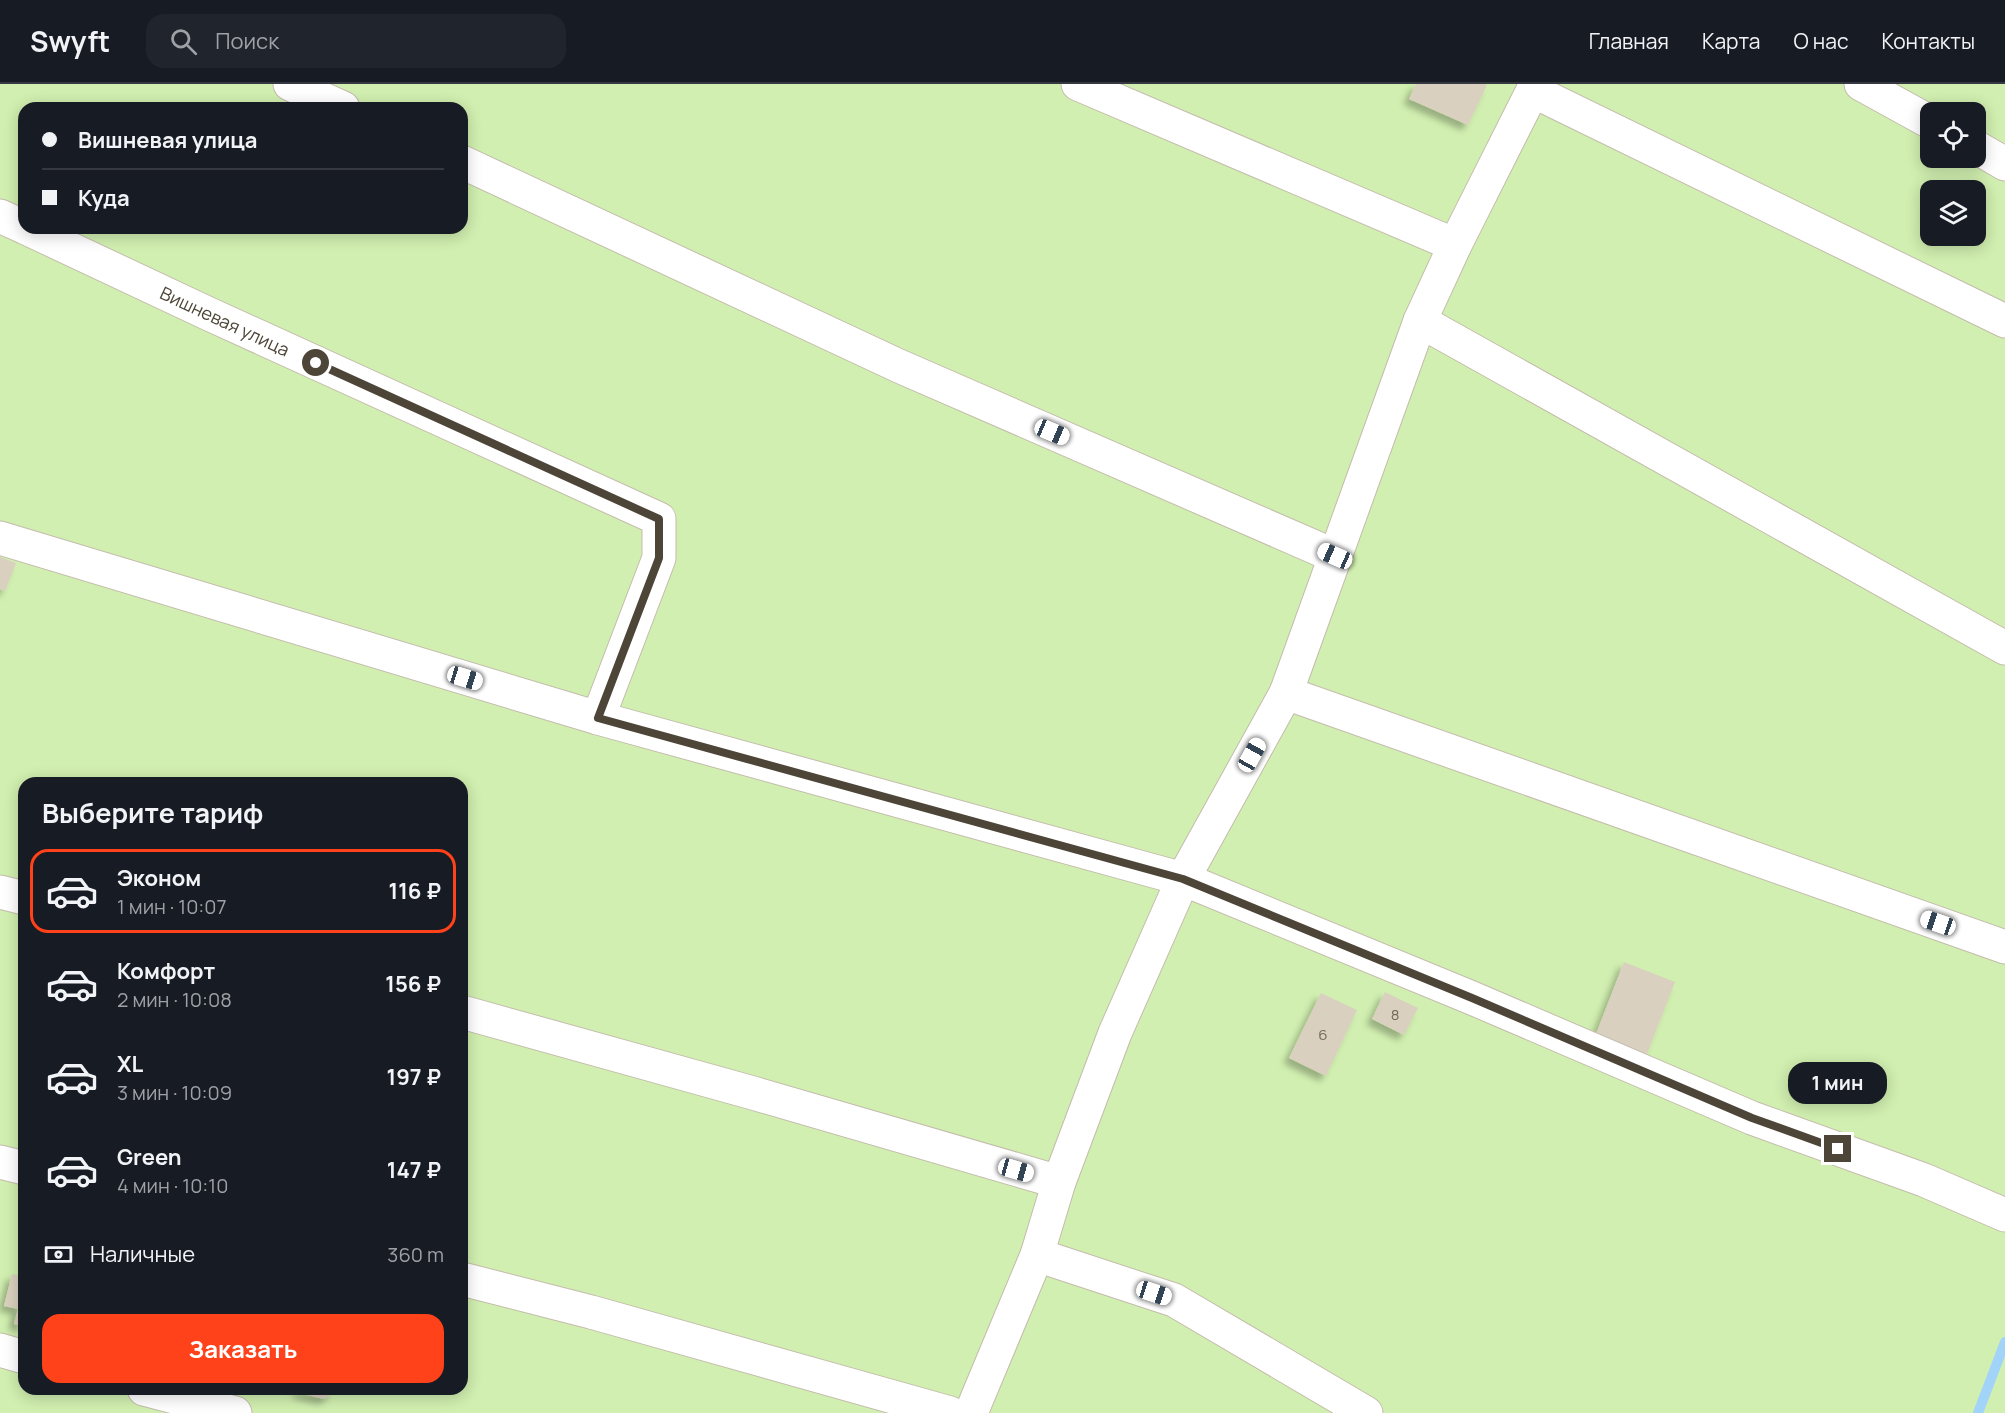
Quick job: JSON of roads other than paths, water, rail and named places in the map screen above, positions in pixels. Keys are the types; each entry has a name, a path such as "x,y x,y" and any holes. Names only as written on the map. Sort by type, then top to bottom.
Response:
{"street":[{"path":"290,84 330,102"},
{"path":"1078,84 1455,245"},
{"path":"1861,84 1920,116"},
{"path":"971,1413 1037,1255 1059,1182 1115,1033 1183,879 1286,693 1420,321 1455,245 1535,88 2005,321"},
{"path":"1986,153 2005,164"},
{"path":"468,165 899,366 1335,556"},
{"name":"Вишневая улица","path":"0,216 18,224"},
{"name":"Вишневая улица","path":"40,234 659,519 659,558 598,718"},
{"path":"1420,321 2005,648"},
{"path":"0,538 598,718 1183,879 1472,998 1752,1118 1924,1180 2005,1215"},
{"path":"1286,693 2005,947"},
{"path":"0,892 18,896"},
{"path":"468,1014 1059,1182"},
{"path":"0,1162 18,1166"},
{"path":"1037,1255 1174,1300 1366,1413"},
{"path":"468,1281 591,1312 950,1413"},
{"path":"0,1350 18,1355"},
{"path":"167,1395 236,1413"}],"waterway":[{"path":"1978,1413 2005,1342"}]}
